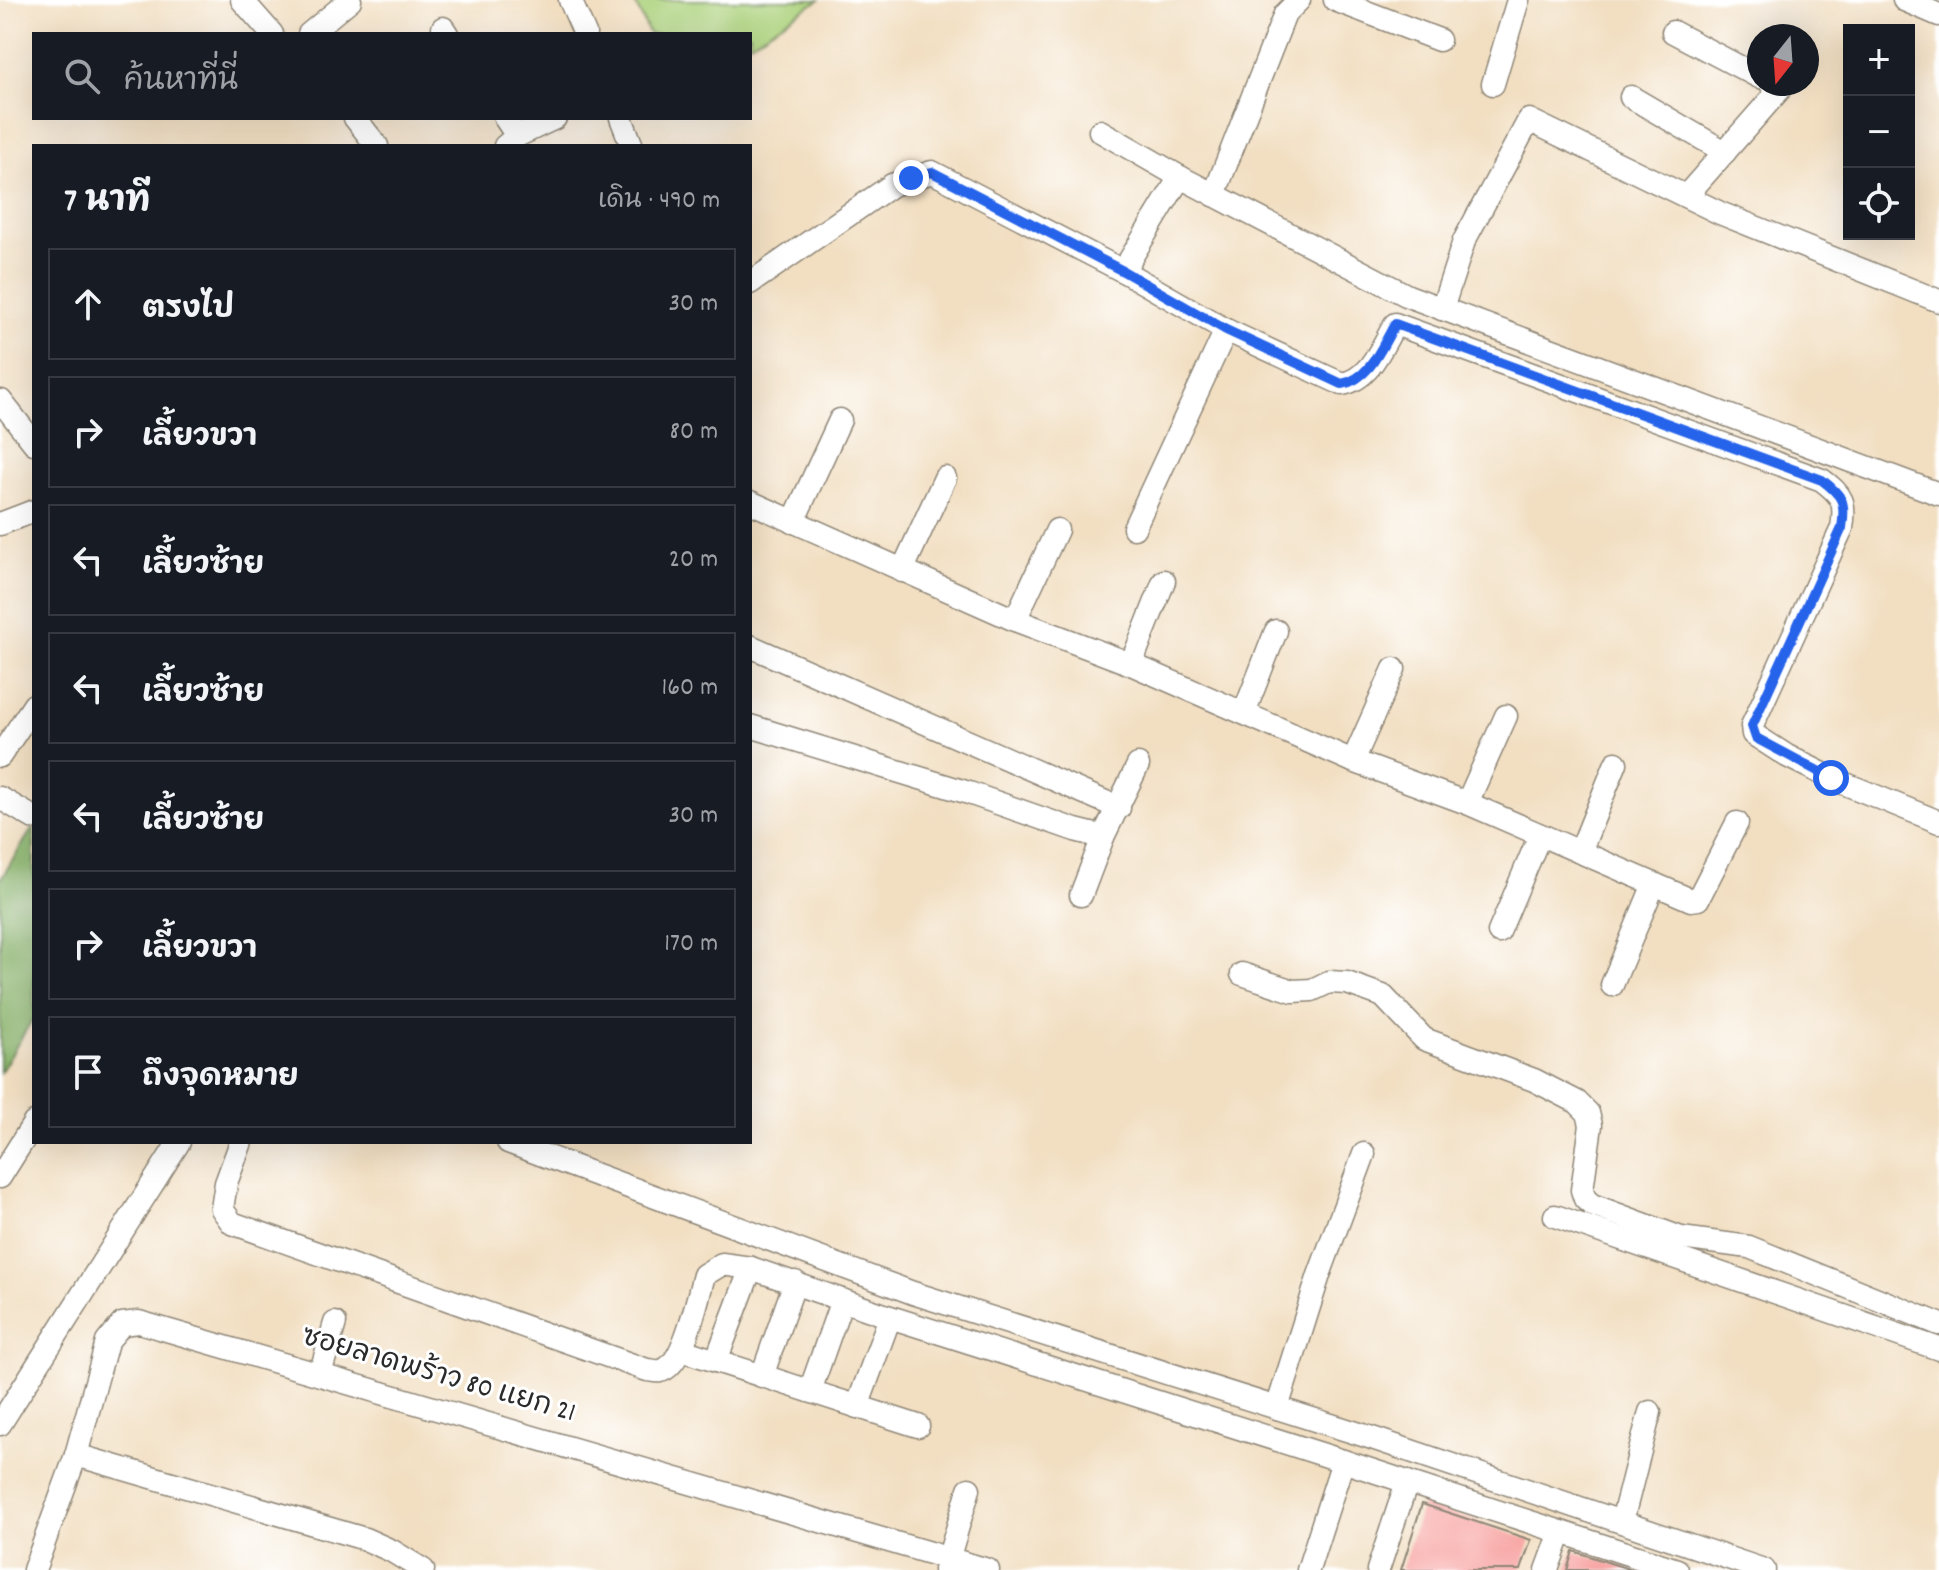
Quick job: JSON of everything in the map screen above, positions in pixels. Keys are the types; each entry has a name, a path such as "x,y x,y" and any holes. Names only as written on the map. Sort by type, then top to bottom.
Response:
{"street":[{"path":"242,0 270,32"},
{"path":"311,32 350,0"},
{"path":"570,0 584,32"},
{"path":"1214,195 1285,14 1299,0"},
{"path":"1493,84 1518,0"},
{"path":"1904,0 1939,15"},
{"path":"1341,1 1439,40"},
{"path":"1673,32 1747,71"},
{"path":"1686,196 1774,96"},
{"path":"1631,97 1725,152"},
{"path":"357,120 375,144"},
{"path":"508,138 550,120"},
{"path":"622,120 631,144"},
{"path":"1442,309 1464,241 1529,120 1720,213 1939,301"},
{"path":"1100,131 1180,177 1408,296 1939,494"},
{"path":"752,282 892,185 932,172 1123,271 1226,330 1342,384 1356,382 1366,372 1408,296"},
{"path":"1123,271 1180,177"},
{"path":"1395,324 1822,480 1837,491 1844,513 1842,528 1752,726 1753,734 1776,750 1831,778 1939,822"},
{"path":"1134,528 1226,330"},
{"path":"1,401 32,440"},
{"path":"793,522 840,420"},
{"path":"902,571 945,478"},
{"path":"752,503 1015,620 1131,664 1353,761 1467,803 1691,900 1698,899 1737,823"},
{"path":"0,524 32,512"},
{"path":"1015,620 1057,530"},
{"path":"1131,664 1164,581"},
{"path":"1244,713 1276,631"},
{"path":"752,647 1119,808"},
{"path":"1353,761 1394,669"},
{"path":"0,756 32,708"},
{"path":"1467,803 1506,716"},
{"path":"752,727 1103,837"},
{"path":"1580,852 1616,763"},
{"path":"1081,895 1103,837 1138,765"},
{"path":"0,798 32,817"},
{"path":"1499,932 1540,835"},
{"path":"1612,985 1654,884"},
{"path":"1242,974 1293,991 1312,990 1329,982 1347,983 1383,996 1424,1039 1534,1080 1577,1102 1585,1108 1591,1120 1582,1190 1585,1199 1592,1205 1681,1238 1749,1247 1939,1324"},
{"path":"0,1177 32,1126"},
{"path":"0,1424 178,1144"},
{"path":"240,1144 226,1183 222,1209 232,1223 647,1370 661,1371 672,1364 682,1350 704,1275 722,1264 751,1268 890,1317 1677,1570"},
{"path":"513,1144 913,1293 1277,1408 1764,1570"},
{"path":"1277,1408 1319,1275 1364,1154"},
{"path":"1555,1216 1939,1349"},
{"path":"716,1361 751,1268"},
{"path":"762,1376 795,1282"},
{"path":"810,1391 842,1300"},
{"path":"857,1407 890,1317"},
{"name":"ซอยลาดพร้าว 80 แยก 21","path":"34,1570 76,1455 107,1342 122,1324 139,1322 947,1564 988,1570"},
{"path":"320,1374 335,1323"},
{"path":"682,1350 918,1426"},
{"path":"1622,1521 1650,1412"},
{"path":"76,1455 365,1539 423,1570"},
{"path":"1308,1570 1343,1461"},
{"path":"1378,1570 1407,1482"},
{"path":"947,1564 969,1489"},
{"path":"1547,1570 1561,1532"}],"green space":[{"path":"634,0 819,0 752,42 752,32 648,32"},
{"path":"32,829 32,1020 0,1073 0,880"}],"building":[{"path":"1422,1504 1531,1540 1521,1570 1401,1570"},
{"path":"1573,1551 1632,1570 1567,1570"}],"route":[{"path":"911,178 932,172 1123,271 1226,330 1342,384 1356,382 1366,372 1395,324 1822,480 1837,491 1842,500 1842,528 1752,726 1756,738 1831,778"}]}
